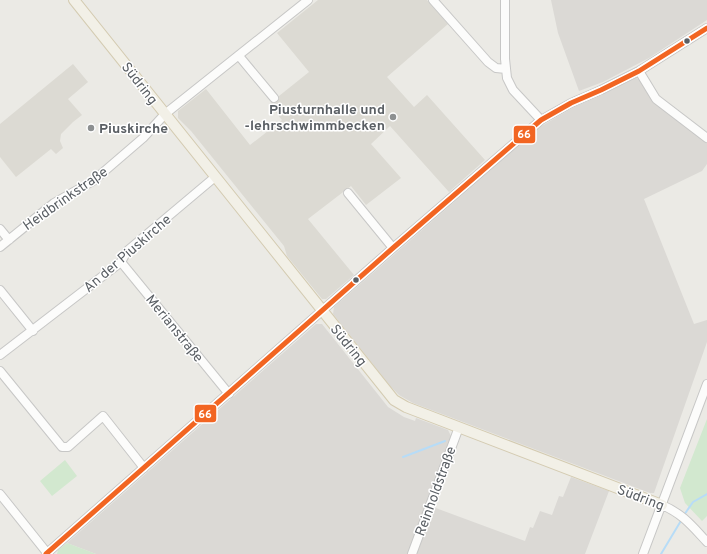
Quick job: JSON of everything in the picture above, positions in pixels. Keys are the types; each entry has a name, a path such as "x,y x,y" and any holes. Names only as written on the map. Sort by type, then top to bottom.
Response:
{"main road":[{"name":"Südring","path":"74,0 394,400 406,407 662,505"}],"street":[{"path":"433,0 488,62 496,68 506,69"},
{"path":"505,0 507,78 513,90 541,120"},
{"name":"Heidbrinkstraße","path":"0,247 54,203 93,181 143,138 165,114 306,1"},
{"path":"0,494 47,554 393,248 541,120 571,103 639,71 707,28"},
{"path":"239,56 274,98"},
{"path":"639,71 656,98 707,138"},
{"name":"An der Piuskirche","path":"0,355 121,262 127,251 215,177"},
{"path":"348,193 393,248"},
{"path":"0,229 9,240"},
{"name":"Merianstraße","path":"121,262 229,394"},
{"path":"0,290 33,331"},
{"path":"0,371 62,447 68,447 103,416 144,468"},
{"path":"643,554 707,384"},
{"name":"Reinholdstraße","path":"412,554 459,427"},
{"name":"Südring","path":"662,505 678,513 688,521 707,542"}],"shaded area":[{"path":"318,0 427,0 448,24 387,77 414,107 427,95 485,160 449,192 390,126 371,144 401,178 366,205 351,186 308,219 354,275 326,299 322,299 287,256 284,246 191,131 178,118 178,111 206,89 250,145 282,120 269,104 309,72 277,33"},
{"path":"551,0 707,0 707,20 649,58 603,82 579,91 558,33"},
{"path":"73,64 88,82 68,99 82,115 61,134 60,141 63,148 56,154 51,149 16,177 0,157 0,124"},
{"path":"636,78 641,80 690,129 707,143 707,164 702,171 644,199 694,324 707,320 707,342 654,493 650,493 413,403 399,395 391,387 333,314 334,307 540,127 574,107"},
{"path":"316,324 322,324 388,407 404,417 415,421 416,418 448,430 451,436 408,554 96,554 67,543"},
{"path":"571,477 609,491 585,554 416,554 433,507 525,541 530,527 533,528 540,511 552,515 559,496 563,497"}],"green space":[{"path":"707,419 707,516 702,521 685,503 680,488"},
{"path":"65,460 77,476 52,496 40,481"},
{"path":"67,543 96,554 57,554 58,550"}],"waterway":[{"path":"403,457 445,441"},
{"path":"684,515 693,502 707,494"},
{"path":"661,554 682,519"}],"transit line":[{"name":"66","path":"46,554 393,248 541,120 571,103 639,71 707,28"}],"place":[{"name":"Piusturnhalle und -lehrschwimmbecken","path":"393,117"},
{"name":"Piuskirche","path":"91,128"}]}
